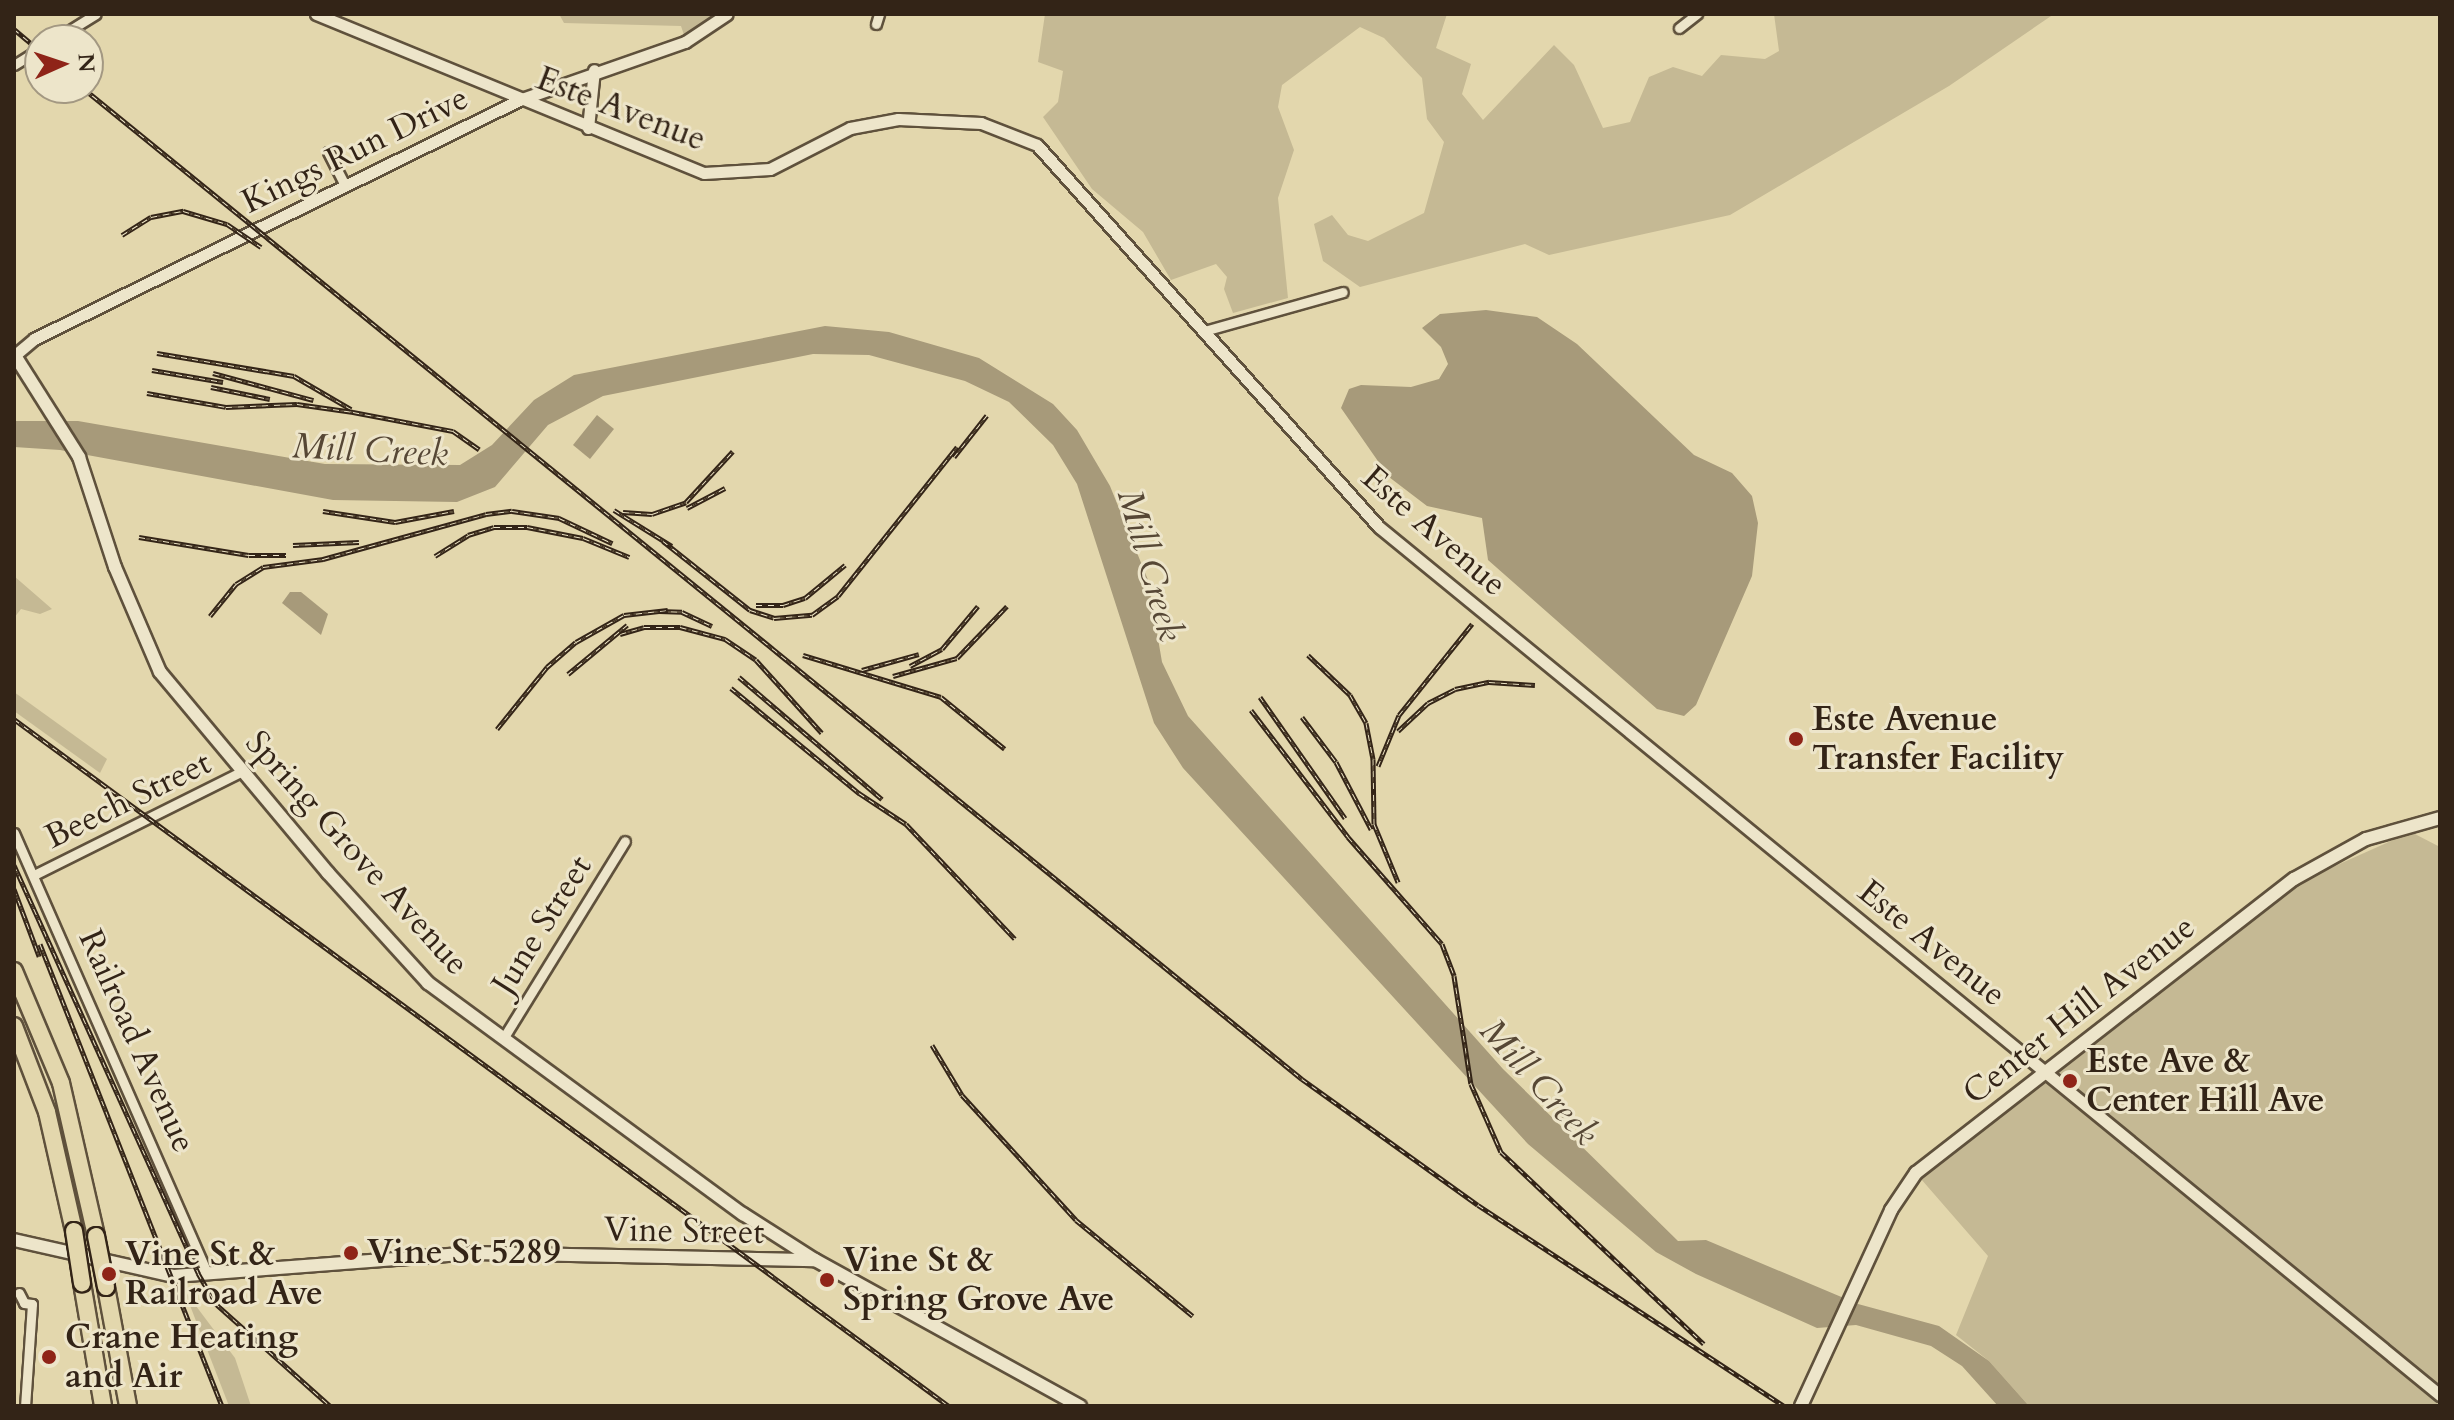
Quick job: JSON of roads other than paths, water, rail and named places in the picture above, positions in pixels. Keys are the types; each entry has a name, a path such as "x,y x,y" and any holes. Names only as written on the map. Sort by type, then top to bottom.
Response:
{"highway":[{"path":"14,971 61,1083 96,1236 128,1406"},
{"path":"14,1026 47,1112 74,1231 103,1406"}],"main road":[{"name":"Spring Grove Avenue","path":"14,354 53,408 86,472 146,646 180,700 422,976 743,1214 815,1260"},
{"name":"Center Hill Avenue","path":"1801,1406 1892,1207 1916,1173 2315,866 2366,839 2440,818"},
{"name":"Vine Street","path":"14,1240 174,1276 206,1271 474,1253 815,1260 1080,1406"}],"street":[{"name":"Este Avenue","path":"316,14 676,165 721,175 783,165 835,134 875,121 998,126 1026,138 1058,164 1379,527 2440,1395"},
{"name":"Kings Run Drive","path":"14,354 34,339 519,100 594,70 685,42 727,14"},
{"path":"1679,28 1697,14"},
{"path":"588,128 594,70"},
{"path":"328,152 345,186"},
{"path":"1204,331 1343,292"},
{"name":"Beech Street","path":"34,875 243,771"},
{"name":"Railroad Avenue","path":"14,833 206,1271"},
{"name":"June Street","path":"504,1037 625,841"},
{"path":"19,1293 24,1303 32,1304 25,1406"}],"waterway":[{"name":"Mill Creek","path":"1560,1121 1567,1113"}],"railway":[{"path":"14,29 24,37"},
{"path":"103,104 1302,1079 1478,1205 1784,1406"},
{"path":"122,235 151,217 183,211 227,224 261,247"},
{"path":"157,353 294,376 351,409"},
{"path":"152,370 223,382"},
{"path":"213,373 313,400"},
{"path":"211,387 270,399"},
{"path":"147,393 226,407 297,404 353,412 453,431 479,449"},
{"path":"954,457 987,415"},
{"path":"663,541 750,610 774,618 812,615 838,596 957,447"},
{"path":"623,512 652,514 686,502 733,451"},
{"path":"687,508 725,488"},
{"path":"614,510 672,546"},
{"path":"323,511 395,522 454,511"},
{"path":"210,616 236,584 263,567 323,559 486,514 512,511 559,518 612,543"},
{"path":"435,556 468,535 494,527 527,527 583,538 629,557"},
{"path":"139,537 249,555 286,555"},
{"path":"293,545 359,542"},
{"path":"756,605 783,605 805,598 845,565"},
{"path":"910,666 942,649 978,606"},
{"path":"893,676 957,658 1007,606"},
{"path":"497,729 547,667 576,642 624,615 668,610"},
{"path":"659,611 682,612 712,626"},
{"path":"1378,766 1399,715 1472,624"},
{"path":"568,674 627,625"},
{"path":"620,634 644,627 680,627 725,639 756,660 822,733"},
{"path":"862,670 919,654"},
{"path":"803,655 941,697 1005,749"},
{"path":"1308,655 1350,695 1366,723 1373,759 1374,824 1398,882"},
{"path":"739,677 882,799"},
{"path":"1398,731 1428,703 1455,689 1489,682 1535,685"},
{"path":"731,688 859,793 906,824 1015,939"},
{"path":"1260,697 1345,818"},
{"path":"1251,710 1348,837 1442,944 1454,976 1471,1084 1501,1152 1704,1344"},
{"path":"1302,717 1336,762 1371,829"},
{"path":"14,719 949,1406"},
{"path":"14,865 198,1273 215,1303 330,1406"},
{"path":"14,889 39,956"},
{"path":"40,944 222,1406"},
{"path":"932,1045 962,1095 1076,1220 1193,1316"}],"place":[{"name":"Este Avenue Transfer Facility","path":"1796,739"},
{"name":"Este Ave & Center Hill Ave","path":"2070,1081"},
{"name":"Vine St 5289","path":"351,1253"},
{"name":"Vine St & Railroad Ave","path":"109,1274"},
{"name":"Vine St & Spring Grove Ave","path":"827,1280"},
{"name":"Crane Heating and Air","path":"49,1357"}]}
